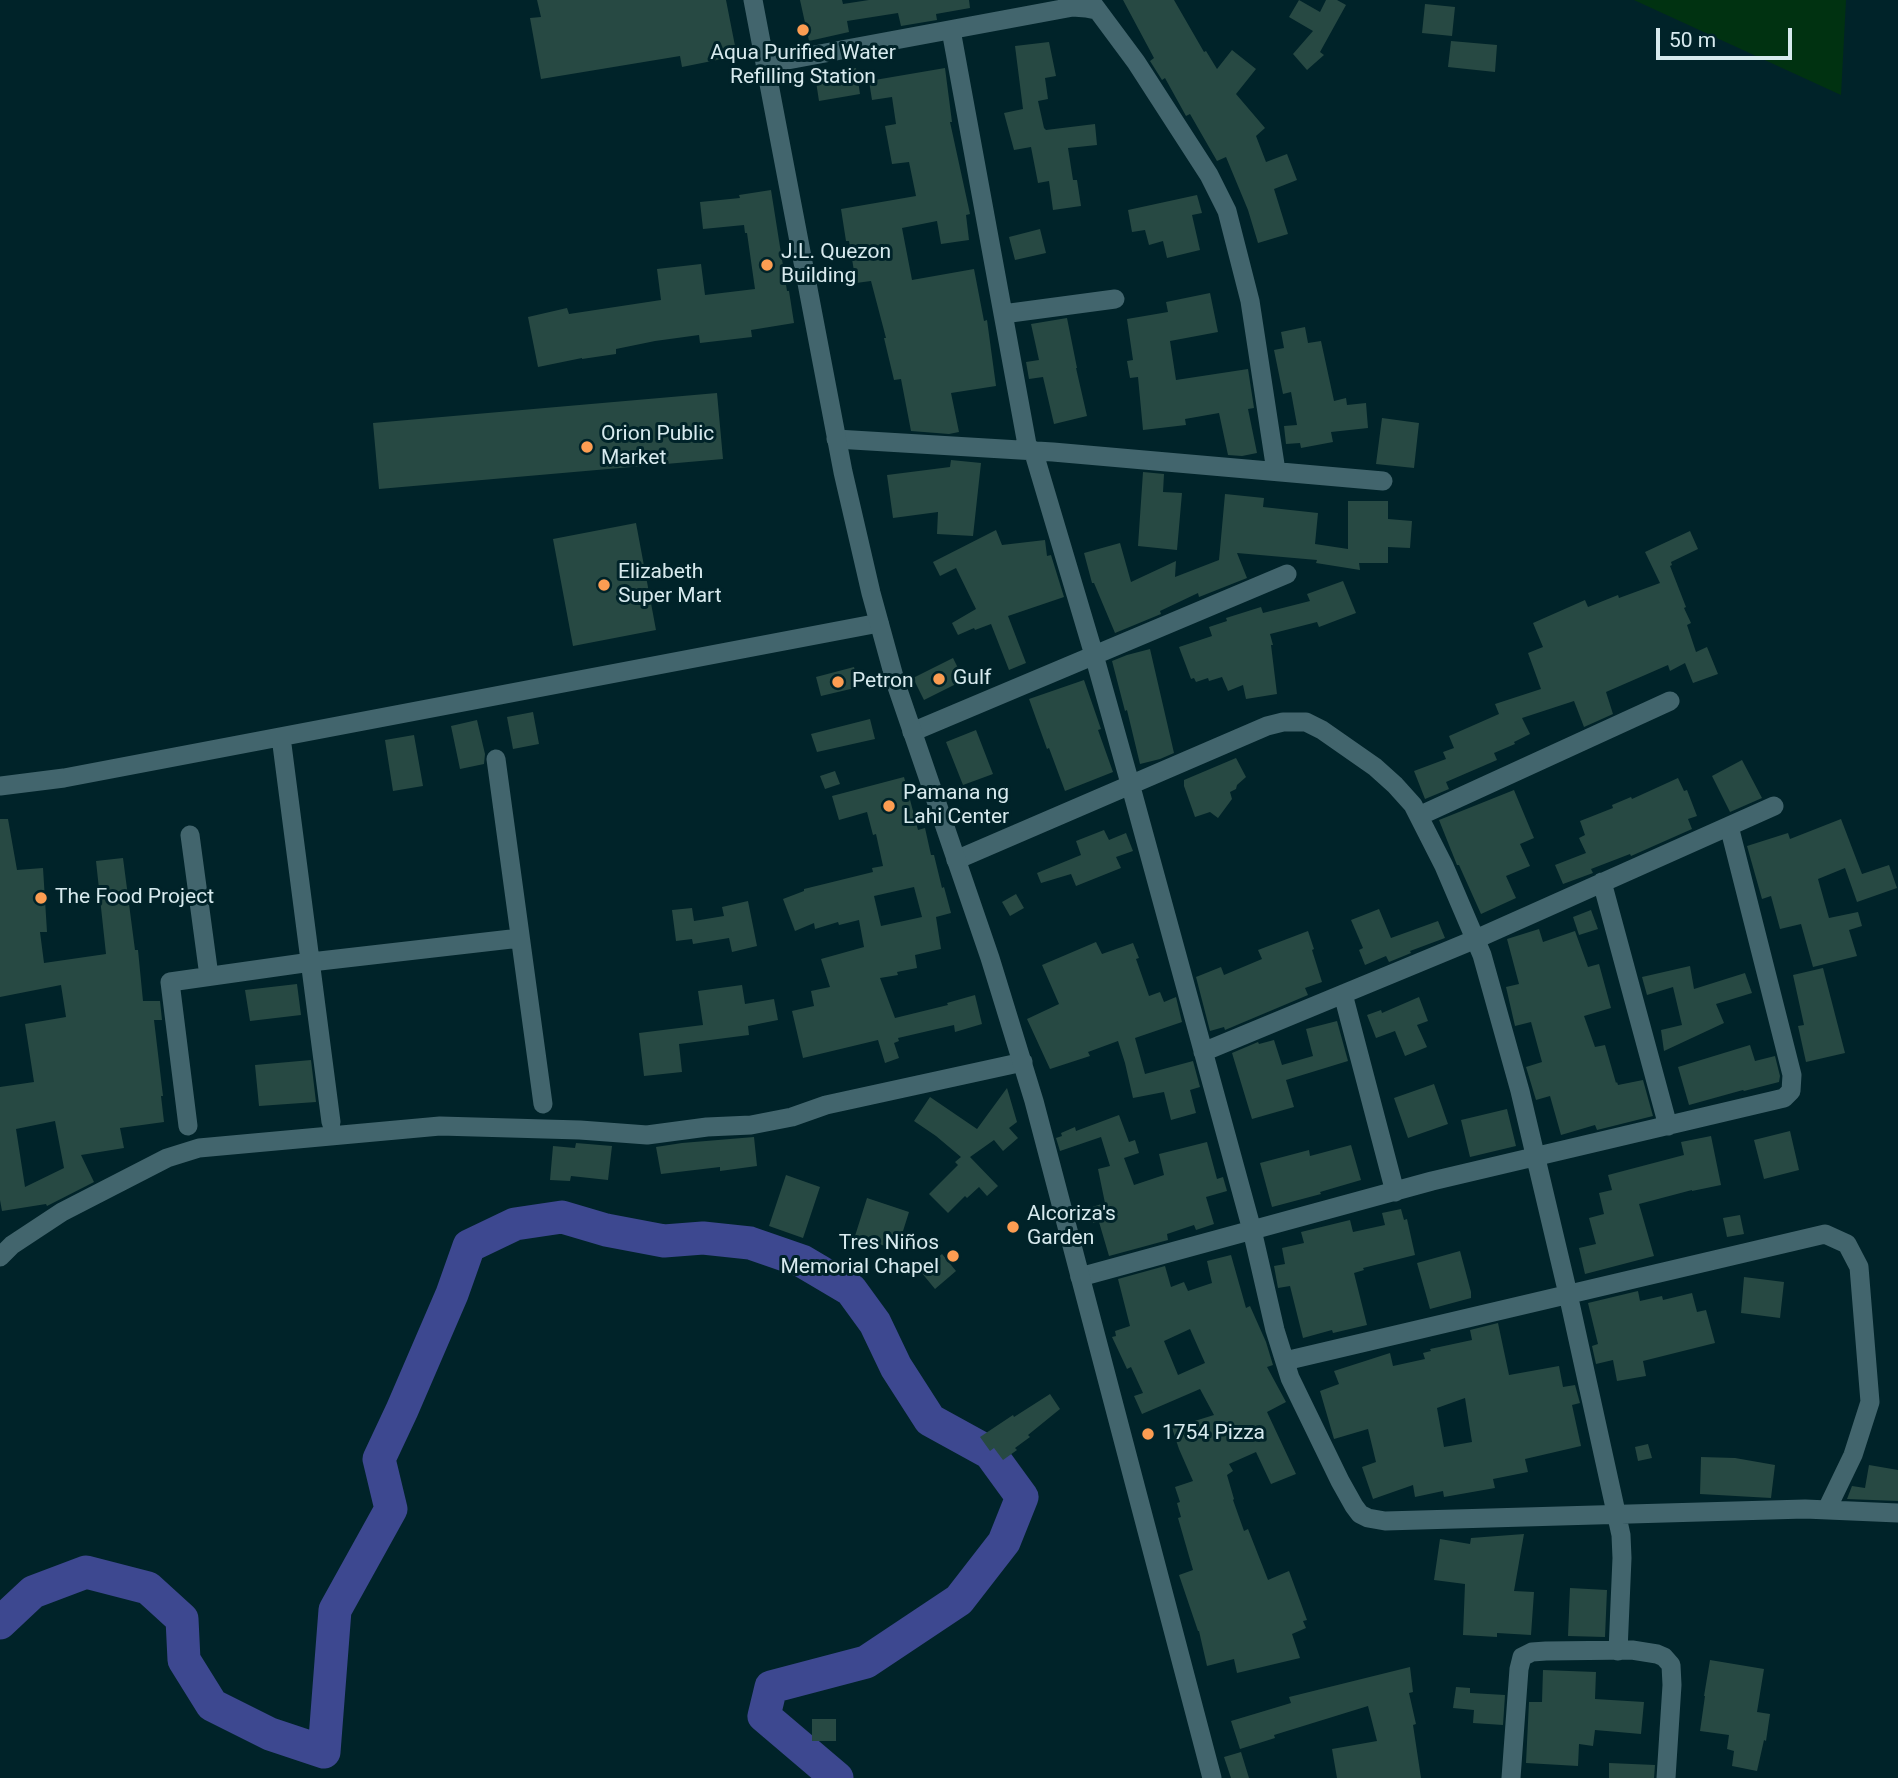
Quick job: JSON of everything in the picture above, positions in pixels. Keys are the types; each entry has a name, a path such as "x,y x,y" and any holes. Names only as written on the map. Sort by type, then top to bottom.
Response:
{"street":[{"path":"753,0 854,522 896,684 1023,1062 1212,1778"},
{"path":"766,64 1093,5 1104,16 1136,62 1209,175 1227,211 1250,301 1276,471"},
{"path":"951,30 1031,450 1131,787 1252,1230 1275,1331 1290,1378 1346,1495 1360,1514 1385,1521 1827,1509 1898,1513"},
{"path":"1003,314 1115,299"},
{"path":"836,439 1031,450 1383,481"},
{"path":"912,732 1287,574"},
{"path":"0,786 64,778 880,622"},
{"path":"1419,816 1670,701"},
{"path":"956,860 1131,787 1267,726 1283,722 1300,721 1322,730 1374,767 1413,804 1444,866 1482,955 1536,1157 1621,1535 1618,1651"},
{"path":"281,737 331,1122"},
{"path":"496,759 542,1104"},
{"path":"1203,1052 1476,939 1774,806"},
{"path":"1080,1277 1395,1192 1776,1101 1788,1095 1792,1087 1792,1075 1729,826"},
{"path":"190,835 209,976"},
{"path":"1602,883 1668,1126"},
{"path":"188,1126 170,982 310,962 520,938"},
{"path":"1343,994 1395,1192"},
{"path":"0,1256 62,1212 167,1158 199,1148 440,1126 647,1135 707,1127 751,1125 792,1117 826,1105 1023,1062"},
{"path":"1285,1361 1825,1234 1847,1244 1859,1267 1870,1402 1853,1455 1827,1509"},
{"path":"1511,1778 1518,1669 1522,1657 1532,1652 1632,1650 1657,1654 1671,1665 1665,1778"}],"green space":[{"path":"1634,0 1846,0 1841,95"}],"building":[{"path":"537,0 726,0 737,56 682,67 680,56 541,79 530,18 541,17"},
{"path":"800,0 842,0 843,4 869,0 969,0 970,8 936,14 937,20 901,26 898,13 847,21 849,32 809,41"},
{"path":"1123,0 1174,0 1217,69 1232,50 1256,69 1236,94 1265,128 1256,136 1266,162 1287,154 1297,180 1274,189 1288,234 1258,243 1248,210 1226,157 1217,161 1190,114 1186,116 1165,78 1162,80 1150,61 1154,58"},
{"path":"1299,0 1320,12 1326,0 1337,0 1346,5 1320,52 1324,55 1307,70 1293,54 1313,31 1289,17"},
{"path":"1425,4 1455,7 1452,36 1422,33"},
{"path":"1451,41 1497,45 1495,72 1448,67"},
{"path":"1049,42 1056,76 1045,78 1048,99 1038,101 1044,128 1046,130 1095,124 1097,145 1068,148 1073,180 1077,180 1081,206 1053,210 1049,181 1038,183 1031,147 1014,150 1004,113 1023,109 1015,46"},
{"path":"856,68 860,94 819,101 815,75"},
{"path":"945,68 950,122 970,214 966,215 969,240 941,244 937,221 902,228 912,280 974,269 984,321 987,320 996,386 951,393 959,432 949,434 911,431 901,379 894,380 871,281 856,283 841,209 916,196 909,162 892,164 885,126 896,124 892,97 872,100 869,81"},
{"path":"771,190 794,323 751,330 752,337 700,343 699,335 655,341 616,349 616,354 538,367 528,317 567,308 569,314 661,300 657,269 701,264 705,295 755,289 744,225 703,229 700,202 740,198 739,195"},
{"path":"1197,195 1202,213 1192,215 1200,250 1167,258 1163,241 1149,245 1145,230 1132,232 1128,210"},
{"path":"1040,229 1046,253 1015,260 1009,237"},
{"path":"1210,293 1218,332 1170,341 1176,380 1248,369 1254,408 1248,409 1257,453 1228,455 1219,413 1185,419 1186,425 1143,430 1138,377 1130,378 1127,361 1133,360 1127,319 1168,312 1166,302"},
{"path":"1067,318 1087,416 1054,424 1043,377 1029,379 1026,362 1039,360 1031,324"},
{"path":"1305,327 1308,343 1321,341 1334,401 1346,398 1347,405 1366,403 1368,428 1331,432 1333,442 1301,448 1300,443 1286,444 1284,426 1297,425 1291,392 1283,394 1274,350 1284,348 1281,332"},
{"path":"717,393 723,459 379,489 373,423"},
{"path":"1382,418 1419,423 1414,468 1376,464"},
{"path":"951,460 981,463 973,536 937,534 938,512 893,518 887,475 950,467"},
{"path":"1143,472 1164,474 1163,492 1182,493 1177,550 1138,546"},
{"path":"1225,494 1264,498 1263,507 1318,513 1315,544 1348,549 1348,501 1388,501 1388,519 1412,521 1410,548 1388,547 1388,563 1359,563 1360,570 1316,563 1317,560 1237,553 1247,578 1199,597 1198,593 1160,611 1161,614 1115,633 1092,583 1084,553 1120,543 1131,582 1176,561 1175,577 1219,560"},
{"name":"Elizabeth Super Mart","path":"636,523 656,630 573,646 553,539"},
{"path":"996,530 1002,545 1045,540 1047,556 1051,555 1064,597 1008,616 1026,663 1009,670 991,624 958,635 952,623 976,609 956,568 940,576 933,562"},
{"path":"1690,531 1698,549 1671,562 1670,566 1691,623 1687,625 1696,652 1707,647 1718,674 1693,683 1685,663 1670,671 1668,665 1606,692 1613,714 1584,727 1574,701 1522,718 1530,734 1494,753 1497,760 1446,782 1449,789 1425,799 1414,771 1446,759 1443,752 1454,748 1449,736 1499,714 1495,704 1541,689 1528,653 1543,647 1533,623 1585,600 1588,607 1660,583 1645,552"},
{"path":"1343,581 1356,613 1319,627 1317,622 1270,634 1277,694 1246,699 1243,685 1228,691 1222,677 1196,682 1194,678 1191,679 1179,647 1212,636 1209,627 1227,621 1226,618 1261,607 1263,613 1310,601 1307,594"},
{"path":"1150,649 1174,753 1140,764 1112,661"},
{"name":"Gulf","path":"953,658 964,680 924,700 913,678"},
{"name":"Petron","path":"854,667 859,687 821,696 816,677"},
{"path":"1084,680 1113,772 1065,791 1029,699"},
{"path":"533,712 539,744 513,749 507,717"},
{"path":"870,719 875,739 817,752 811,734"},
{"path":"477,720 485,754 484,764 460,769 451,726"},
{"path":"976,730 993,774 963,785 946,742"},
{"path":"414,735 423,786 393,791 385,740"},
{"path":"1236,758 1246,777 1230,792 1232,799 1218,818 1210,812 1195,817 1184,780"},
{"path":"1742,760 1762,798 1730,812 1712,776"},
{"path":"835,771 840,784 825,789 820,776"},
{"path":"904,777 918,830 925,828 931,855 934,855 951,913 936,917 941,949 915,955 917,968 880,978 895,1018 948,1005 947,1003 975,995 982,1024 955,1032 954,1025 898,1038 899,1041 894,1043 899,1058 885,1063 878,1040 803,1058 792,1011 814,1006 811,991 830,987 821,959 864,947 859,920 839,925 838,922 815,929 814,923 795,931 783,899 804,889 873,872 872,868 883,866 876,834 873,835 867,812 839,820 832,796","holes":["914,887 922,917 881,926 874,896"]},
{"path":"1678,778 1684,791 1687,790 1697,816 1688,819 1692,829 1631,856 1630,854 1591,869 1593,873 1563,884 1555,865 1586,853 1579,838 1585,835 1580,821"},
{"path":"1514,790 1534,838 1520,844 1530,866 1506,876 1516,898 1481,914 1439,820"},
{"path":"0,819 8,819 17,870 43,868 47,932 40,932 44,963 106,954 96,861 123,858 135,950 138,950 143,1001 160,1001 162,1020 154,1020 164,1122 120,1128 124,1148 81,1155 94,1182 47,1206 2,1211 0,1087 34,1082 25,1024 66,1017 61,985 0,997","holes":["55,1121 64,1168 25,1187 16,1129"]},
{"path":"1841,819 1862,874 1889,865 1897,888 1857,902 1845,868 1818,879 1829,918 1858,912 1862,926 1849,930 1857,956 1813,967 1801,924 1780,929 1771,896 1762,899 1747,846 1788,833 1790,839"},
{"path":"1104,830 1109,840 1126,833 1133,851 1116,857 1121,868 1076,886 1071,874 1041,883 1037,873 1081,855 1076,841"},
{"path":"1016,894 1024,908 1010,916 1002,902"},
{"path":"748,901 757,946 732,952 729,938 693,944 692,939 676,941 672,910 692,908 694,921 724,916 722,907"},
{"path":"1379,909 1391,938 1438,921 1445,938 1389,962 1386,956 1365,965 1359,950 1363,948 1351,920"},
{"path":"1591,910 1598,929 1579,935 1573,917"},
{"path":"1539,929 1543,942 1575,931 1588,967 1599,964 1611,1008 1584,1016 1595,1047 1605,1045 1618,1085 1643,1080 1653,1116 1597,1130 1595,1125 1561,1135 1550,1096 1536,1100 1526,1067 1542,1062 1531,1022 1515,1026 1506,987 1519,984 1507,939"},
{"path":"1308,931 1322,982 1305,988 1308,995 1225,1030 1224,1027 1210,1031 1196,977 1221,967 1224,975 1262,959 1258,950"},
{"path":"1096,942 1102,954 1133,943 1149,996 1160,992 1164,1002 1176,997 1182,1022 1135,1038 1145,1074 1193,1061 1200,1087 1190,1090 1196,1113 1171,1120 1164,1092 1133,1098 1118,1041 1088,1052 1090,1056 1050,1069 1027,1019 1059,1004 1042,965"},
{"path":"1690,966 1694,989 1745,973 1752,993 1716,1004 1724,1023 1664,1051 1661,1030 1682,1025 1673,987 1647,995 1642,977"},
{"path":"1823,968 1845,1053 1806,1062 1798,1026 1804,1025 1793,975"},
{"path":"297,984 301,1015 250,1021 245,990"},
{"path":"742,985 745,1004 774,999 778,1020 748,1026 749,1035 679,1044 682,1072 644,1076 639,1033 703,1025 698,991"},
{"path":"1419,997 1428,1021 1417,1025 1427,1047 1405,1056 1395,1031 1376,1038 1367,1015 1381,1010 1382,1013"},
{"path":"1337,1021 1348,1061 1286,1080 1294,1107 1252,1119 1232,1053 1258,1042 1259,1044 1274,1040 1282,1065 1313,1056 1306,1029"},
{"path":"1750,1045 1755,1061 1775,1056 1779,1082 1689,1105 1678,1067"},
{"path":"311,1060 316,1102 259,1106 255,1065"},
{"path":"1434,1084 1448,1124 1408,1138 1394,1098"},
{"path":"1007,1088 1017,1122 1009,1128 1018,1138 1003,1151 994,1140 970,1157 998,1186 987,1196 979,1187 967,1198 965,1196 948,1213 929,1194 958,1165 955,1162 961,1157 914,1121 930,1097 977,1129"},
{"path":"1507,1109 1516,1146 1470,1157 1461,1120"},
{"path":"1119,1115 1129,1142 1135,1140 1139,1153 1124,1158 1134,1185 1164,1175 1159,1154 1207,1142 1217,1179 1223,1177 1227,1191 1206,1197 1214,1224 1196,1230 1194,1225 1167,1234 1168,1240 1109,1256 1099,1222 1093,1223 1089,1208 1105,1203 1098,1169 1110,1166 1101,1137 1060,1151 1056,1138 1075,1127 1076,1131"},
{"path":"1790,1131 1799,1170 1764,1179 1754,1140"},
{"path":"1711,1136 1721,1185 1639,1204 1654,1256 1585,1274 1579,1248 1596,1244 1589,1218 1604,1214 1599,1193 1612,1190 1608,1175 1684,1155 1681,1142"},
{"path":"754,1137 757,1166 661,1174 656,1147"},
{"path":"576,1143 612,1146 608,1180 571,1176 570,1181 550,1180 553,1146 575,1148"},
{"path":"1351,1145 1361,1180 1272,1207 1260,1163 1309,1150 1310,1156"},
{"path":"786,1175 820,1187 803,1238 769,1226"},
{"path":"867,1198 909,1212 897,1250 855,1236"},
{"path":"1401,1209 1404,1220 1407,1219 1415,1255 1363,1268 1364,1270 1354,1273 1367,1325 1303,1338 1290,1286 1278,1288 1274,1266 1285,1264 1282,1248 1304,1243 1301,1232 1350,1220 1353,1232 1385,1225 1382,1213"},
{"path":"1740,1215 1744,1234 1727,1237 1723,1218"},
{"path":"1460,1251 1471,1298 1430,1309 1417,1263"},
{"path":"942,1254 956,1271 935,1289 921,1272"},
{"path":"1231,1255 1246,1308 1250,1306 1266,1342 1273,1365 1267,1367 1286,1402 1267,1412 1296,1474 1271,1484 1256,1452 1229,1464 1233,1471 1227,1475 1233,1500 1244,1531 1248,1529 1268,1580 1289,1571 1307,1620 1303,1621 1306,1628 1292,1634 1300,1658 1237,1673 1234,1659 1207,1666 1199,1631 1179,1575 1193,1570 1178,1518 1181,1517 1177,1503 1180,1502 1175,1487 1193,1481 1172,1428 1214,1415 1200,1389 1142,1414 1134,1396 1143,1393 1131,1367 1127,1369 1112,1337 1116,1336 1115,1331 1130,1326 1118,1279 1165,1266 1171,1287 1184,1282 1188,1291 1212,1283 1207,1261","holes":["1190,1329 1205,1363 1178,1375 1164,1341"]},
{"path":"1744,1277 1784,1282 1780,1318 1741,1313"},
{"path":"1638,1291 1640,1301 1662,1296 1663,1300 1692,1293 1697,1312 1706,1310 1715,1343 1643,1361 1646,1376 1617,1381 1613,1360 1596,1364 1592,1346 1598,1344 1588,1303"},
{"path":"1498,1323 1509,1375 1559,1366 1563,1387 1575,1385 1580,1403 1572,1405 1581,1446 1525,1459 1528,1472 1493,1479 1495,1488 1444,1497 1443,1491 1415,1497 1413,1485 1373,1499 1362,1467 1376,1462 1368,1429 1334,1439 1320,1391 1339,1384 1334,1371 1390,1353 1393,1366 1425,1359 1423,1353 1431,1351 1430,1349 1472,1340 1470,1330","holes":["1465,1398 1472,1442 1444,1447 1437,1408"]},
{"path":"1050,1394 1060,1409 1028,1435 1030,1437 1015,1448 1017,1450 1003,1460 994,1448 990,1451 980,1437"},
{"path":"1648,1444 1652,1458 1638,1461 1635,1447"},
{"path":"1701,1457 1735,1458 1775,1465 1771,1498 1700,1494"},
{"path":"1869,1465 1898,1470 1898,1501 1847,1499 1852,1486 1865,1488"},
{"path":"1524,1534 1514,1591 1534,1592 1531,1635 1463,1635 1465,1584 1434,1580 1440,1539 1470,1544 1471,1538"},
{"path":"1570,1588 1607,1590 1605,1637 1568,1636"},
{"path":"1710,1660 1764,1669 1757,1712 1770,1714 1766,1741 1764,1740 1757,1771 1732,1766 1734,1751 1727,1749 1729,1735 1700,1731"},
{"path":"1410,1667 1413,1692 1409,1693 1416,1724 1413,1725 1421,1778 1337,1778 1332,1749 1377,1741 1368,1706 1274,1735 1275,1738 1240,1749 1231,1721 1291,1703 1289,1697"},
{"path":"1543,1670 1596,1672 1595,1699 1644,1702 1641,1734 1595,1730 1593,1746 1579,1744 1578,1766 1526,1763 1529,1702 1542,1702"},
{"path":"1456,1687 1470,1688 1470,1693 1505,1695 1503,1725 1473,1723 1474,1710 1453,1708"},
{"path":"812,1719 836,1719 836,1741 812,1741"},
{"path":"1241,1752 1249,1778 1231,1778 1224,1757"},
{"path":"1609,1763 1655,1765 1654,1778 1609,1778"}],"waterway":[{"path":"0,1623 33,1592 86,1572 148,1588 182,1619 184,1660 212,1705 270,1734 324,1752 335,1610 391,1509 379,1459 452,1294 469,1246 515,1224 562,1217 606,1230 664,1241 703,1238 750,1243 802,1261 851,1290 875,1323 896,1367 930,1420 990,1453 1022,1497 1004,1542 959,1600 866,1662 771,1687 764,1716 837,1778"}],"place":[{"name":"Aqua Purified Water Refilling Station","path":"803,30"},
{"name":"J.L. Quezon Building","path":"767,265"},
{"name":"Orion Public Market","path":"587,447"},
{"name":"Elizabeth Super Mart","path":"604,585"},
{"name":"Gulf","path":"939,679"},
{"name":"Petron","path":"838,682"},
{"name":"Pamana ng Lahi Center","path":"889,806"},
{"name":"The Food Project","path":"41,898"},
{"name":"Alcoriza's Garden","path":"1013,1227"},
{"name":"Tres Niños Memorial Chapel","path":"953,1256"},
{"name":"1754 Pizza","path":"1148,1434"}]}
